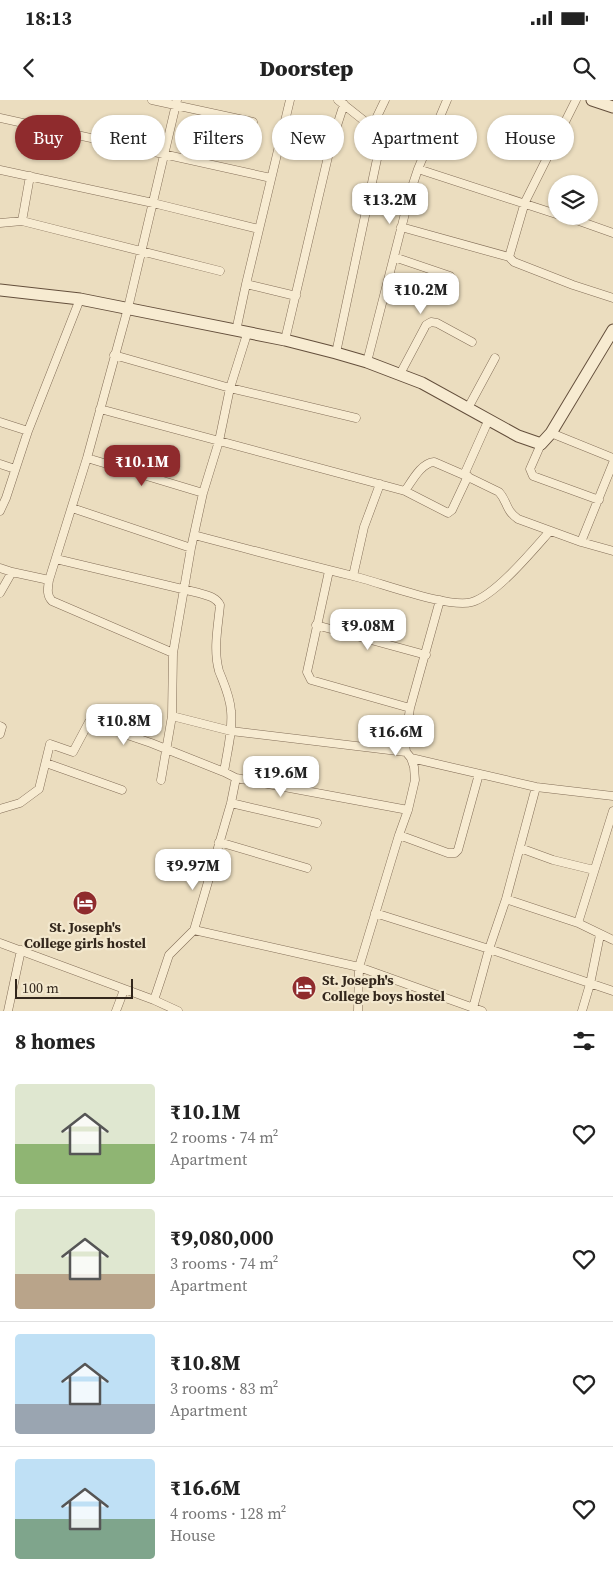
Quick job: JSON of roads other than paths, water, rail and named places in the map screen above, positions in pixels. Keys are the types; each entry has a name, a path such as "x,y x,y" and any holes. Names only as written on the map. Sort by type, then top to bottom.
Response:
{"street":[{"path":"152,100 177,103 224,115"},
{"path":"161,780 172,716 173,653 191,548 203,493 219,441 242,332 246,284 290,100"},
{"path":"377,115 384,100"},
{"path":"441,115 447,100"},
{"path":"509,257 525,202 576,100"},
{"path":"592,100 613,107"},
{"path":"285,340 341,102 357,115"},
{"path":"165,150 177,103"},
{"path":"0,118 91,138"},
{"path":"165,154 271,178"},
{"path":"163,160 128,308 87,458 49,580 48,592 49,598 52,601 173,653"},
{"path":"336,353 377,160"},
{"path":"367,362 401,227 422,160"},
{"path":"418,169 548,211"},
{"path":"0,170 153,203 259,229"},
{"path":"22,221 30,176"},
{"path":"0,223 22,221 220,271"},
{"path":"590,225 613,233"},
{"path":"401,227 509,257 514,262 613,298"},
{"path":"394,257 450,276"},
{"path":"246,284 296,296"},
{"path":"0,290 80,298 285,340 336,353 367,362 422,383 518,436 541,444"},
{"path":"0,511 3,497 16,469 28,431 80,298"},
{"path":"400,374 426,326 431,322 437,323 472,342"},
{"path":"599,500 533,476 530,469 541,444 551,433 609,346 613,330"},
{"path":"114,355 230,388 356,418"},
{"path":"468,408 495,358"},
{"path":"100,409 405,491 448,513 452,510 488,419"},
{"path":"0,422 28,431"},
{"path":"551,433 613,458"},
{"path":"87,458 203,493"},
{"path":"405,491 419,472 429,462 434,462 466,475 499,492 511,514 518,519 581,542 613,551"},
{"path":"581,542 613,463"},
{"path":"0,464 16,469"},
{"path":"353,576 364,527 380,484"},
{"path":"72,508 191,548"},
{"path":"194,535 440,600 463,604 482,597 522,563 550,531"},
{"path":"56,559 184,589 216,600 220,606 216,640 219,670 229,696 231,710 231,731 224,772"},
{"path":"0,568 49,580"},
{"path":"329,571 307,672 311,680 410,708"},
{"path":"0,593 12,572"},
{"path":"358,1011 359,967 408,810 416,773 409,755 406,734 410,708 440,600"},
{"path":"316,625 426,655"},
{"path":"172,716 231,731 409,755 536,787 613,796"},
{"path":"0,809 20,803 39,788 50,744 73,752 89,722 167,749 236,778 408,810"},
{"path":"46,763 122,790"},
{"path":"399,835 448,853 455,853 458,850 479,774"},
{"path":"154,1000 169,955 194,930 231,803 236,778"},
{"path":"474,1008 489,949 506,900 536,787"},
{"path":"231,803 317,823"},
{"path":"578,923 613,811"},
{"path":"220,842 308,868"},
{"path":"520,848 553,860 594,870"},
{"path":"506,900 578,923 613,940"},
{"path":"375,914 489,949 613,991"},
{"path":"194,930 359,967 482,1011"},
{"path":"582,1011 590,984 600,935"},
{"path":"0,943 154,1000 178,1011"},
{"path":"8,1011 22,950"},
{"path":"116,1011 124,990"}],"place":[{"name":"St. Joseph's College girls hostel","path":"85,903"},
{"name":"St. Joseph's College boys hostel","path":"304,988"}]}
